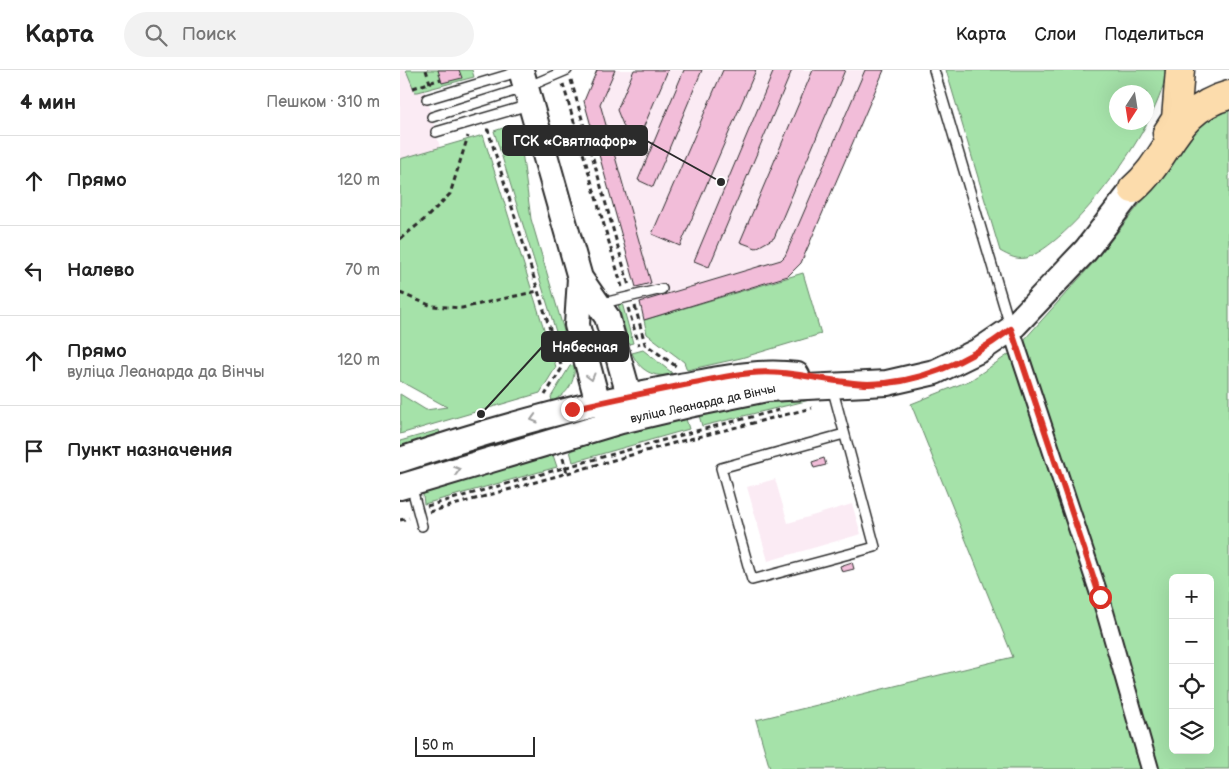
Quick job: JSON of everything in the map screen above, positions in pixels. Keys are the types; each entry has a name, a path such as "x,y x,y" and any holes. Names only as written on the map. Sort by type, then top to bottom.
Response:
{"highway":[{"path":"1133,189 1139,173 1176,119 1180,70"},
{"path":"1133,189 1145,178 1186,118 1203,105 1229,95"}],"main road":[{"path":"525,83 580,278 607,317 629,395 621,421 598,403 577,325 580,278"},
{"name":"вуліца Леанарда да Вінчы","path":"405,485 621,421 767,390 832,389 904,380 935,372 974,354 1011,329 1086,250 1133,189"},
{"name":"вуліца Леанарда да Вінчы","path":"400,460 478,435 629,395 752,373 786,373 832,389"}],"street":[{"path":"1011,329 1105,612 1150,769"}],"lane":[{"path":"934,70 1011,329"},
{"path":"432,117 525,83 563,72"},
{"path":"427,99 525,83"},
{"path":"436,132 525,83"},
{"path":"598,304 662,289"},
{"path":"832,389 875,546 752,580 721,468 844,434"},
{"path":"405,485 418,512 422,526"}],"path":[{"path":"426,70 430,85"},
{"path":"563,72 628,296 645,344 677,366"},
{"path":"413,88 430,85 441,79"},
{"path":"570,79 628,296 639,345"},
{"path":"488,130 562,368 546,395"},
{"path":"400,239 450,194 468,136"},
{"path":"400,294 432,306 462,308 538,291"},
{"path":"418,512 698,436 832,389"},
{"path":"400,520 418,512 565,467 788,408"},
{"path":"696,431 698,436"},
{"path":"565,467 567,473"}],"shaded area":[{"path":"400,70 459,70 424,89 441,151 400,164"},
{"path":"597,70 884,70 801,263 788,276 644,320 584,101"},
{"path":"775,479 788,523 852,504 861,534 768,561 747,487"}],"green space":[{"path":"406,70 472,70 474,77 415,92"},
{"path":"946,70 1166,70 1161,92 1154,109 1154,85 1109,85 1109,130 1143,130 1134,146 1092,203 1070,227 1048,246 1029,257 1017,258 1000,251"},
{"path":"1229,103 1229,769 770,769 756,720 1013,657 911,404 971,380 1015,350 1094,262 1154,186 1197,113"},
{"path":"506,127 517,134 521,144 531,219 572,358 565,361 494,131"},
{"path":"483,135 556,367 540,393 400,434 400,394 426,410 447,407 400,381 400,159"},
{"path":"803,273 821,334 741,358 687,370 684,362 647,334 644,320"},
{"path":"622,303 633,343 629,344 618,304"},
{"path":"643,350 672,374 653,374 643,368 632,353"},
{"path":"574,365 574,377 569,387 562,395 552,401 551,397 570,366"},
{"path":"813,396 814,399 702,426 697,408"},
{"path":"684,412 689,429 573,462 570,451"},
{"path":"546,428 547,431 420,468 400,476 400,471"},
{"path":"439,430 440,433 400,449 400,441"},
{"path":"553,455 557,467 424,504 423,495 428,489"}],"building":[{"path":"438,70 459,70 462,78 442,83"},
{"path":"597,70 615,70 600,104 651,283 636,287 584,101"},
{"path":"634,70 668,70 638,140 628,137 617,110"},
{"path":"684,70 702,70 653,187 638,180"},
{"path":"723,70 756,70 680,246 652,234"},
{"path":"774,70 792,70 709,267 694,261"},
{"path":"813,70 845,70 774,238 756,248 740,242"},
{"path":"865,70 884,70 801,263 788,276 644,320 640,302 781,260 785,256"},
{"path":"824,458 826,465 814,468 812,462"},
{"path":"852,562 854,569 842,572 840,566"}],"place":[{"name":"ГСК «Святлафор»","path":"721,182"},
{"name":"Нябесная","path":"481,414"}],"route":[{"path":"572,409 629,395 752,373 786,373 867,384 904,380 935,372 968,357 994,342 1011,329 1100,597"}]}
